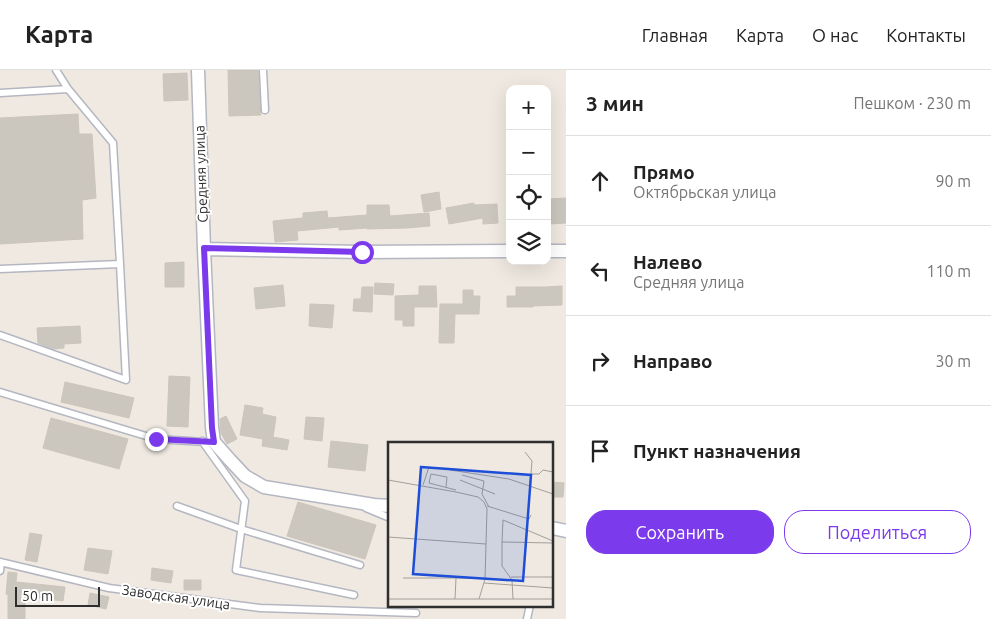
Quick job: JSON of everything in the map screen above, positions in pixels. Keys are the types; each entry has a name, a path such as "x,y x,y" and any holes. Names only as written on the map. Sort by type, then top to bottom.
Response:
{"street":[{"name":"Средняя улица","path":"198,70 212,428 208,442"},
{"path":"204,248 362,252 506,251"},
{"path":"551,251 566,251"},
{"path":"208,442 230,460 245,476 264,487 388,506"}],"lane":[{"path":"0,335 126,380 113,143 68,89 56,70"},
{"path":"263,70 265,110"},
{"path":"0,93 68,89"},
{"path":"0,269 120,264"},
{"path":"0,392 156,439 208,442 244,501 236,570 354,595"},
{"path":"348,501 388,517"},
{"path":"177,506 241,529 360,565"},
{"path":"0,571 1,562"},
{"name":"Заводская улица","path":"1,562 109,588 260,608 416,613"},
{"path":"527,619 530,606"}],"building":[{"path":"228,70 258,70 261,115 229,116"},
{"path":"187,73 188,100 164,101 163,74"},
{"path":"78,114 79,134 92,134 96,198 82,200 83,239 0,244 0,118"},
{"path":"439,192 441,209 424,212 421,195"},
{"path":"566,198 566,223 551,224 551,199"},
{"path":"474,203 474,205 497,204 498,223 483,224 483,218 449,224 446,208"},
{"path":"367,205 389,205 390,216 429,213 430,226 339,230 339,227 297,231 298,240 275,242 273,221 303,218 303,213 327,211 328,218 367,215"},
{"path":"184,262 184,287 165,287 165,263"},
{"path":"375,283 394,284 393,295 374,294"},
{"path":"283,285 285,306 256,309 254,288"},
{"path":"419,286 436,286 437,307 414,307 414,326 403,326 403,320 395,320 395,296 419,295"},
{"path":"562,286 562,305 507,307 507,296 516,296 516,287"},
{"path":"362,287 373,287 372,312 353,311 354,299 361,299"},
{"path":"463,290 473,290 473,296 480,296 479,314 455,314 454,343 439,343 440,304 463,304"},
{"path":"310,304 334,305 332,328 309,326"},
{"path":"80,326 81,343 64,344 64,348 53,349 38,343 37,328"},
{"path":"169,376 190,377 188,427 167,426"},
{"path":"65,382 134,398 129,418 61,402"},
{"path":"245,405 263,408 262,414 276,417 273,437 289,440 287,450 262,446 263,439 240,435"},
{"path":"226,416 237,439 227,444 221,433 220,419"},
{"path":"306,417 324,418 322,441 304,439"},
{"path":"51,418 128,439 119,469 43,448"},
{"path":"331,441 368,445 365,471 328,467"},
{"path":"554,482 564,483 563,497 554,497"},
{"path":"298,502 376,525 365,559 287,536"},
{"path":"30,533 42,535 37,562 25,560"},
{"path":"88,548 112,551 108,574 84,570"},
{"path":"152,568 173,571 171,583 151,580"},
{"path":"8,572 17,573 16,582 65,587 63,601 25,596 25,619 8,619 8,595 6,594"},
{"path":"184,580 201,580 201,590 184,590"},
{"path":"90,593 109,597 106,609 88,605"}],"route":[{"path":"156,439 214,442 204,248 362,252"}]}
